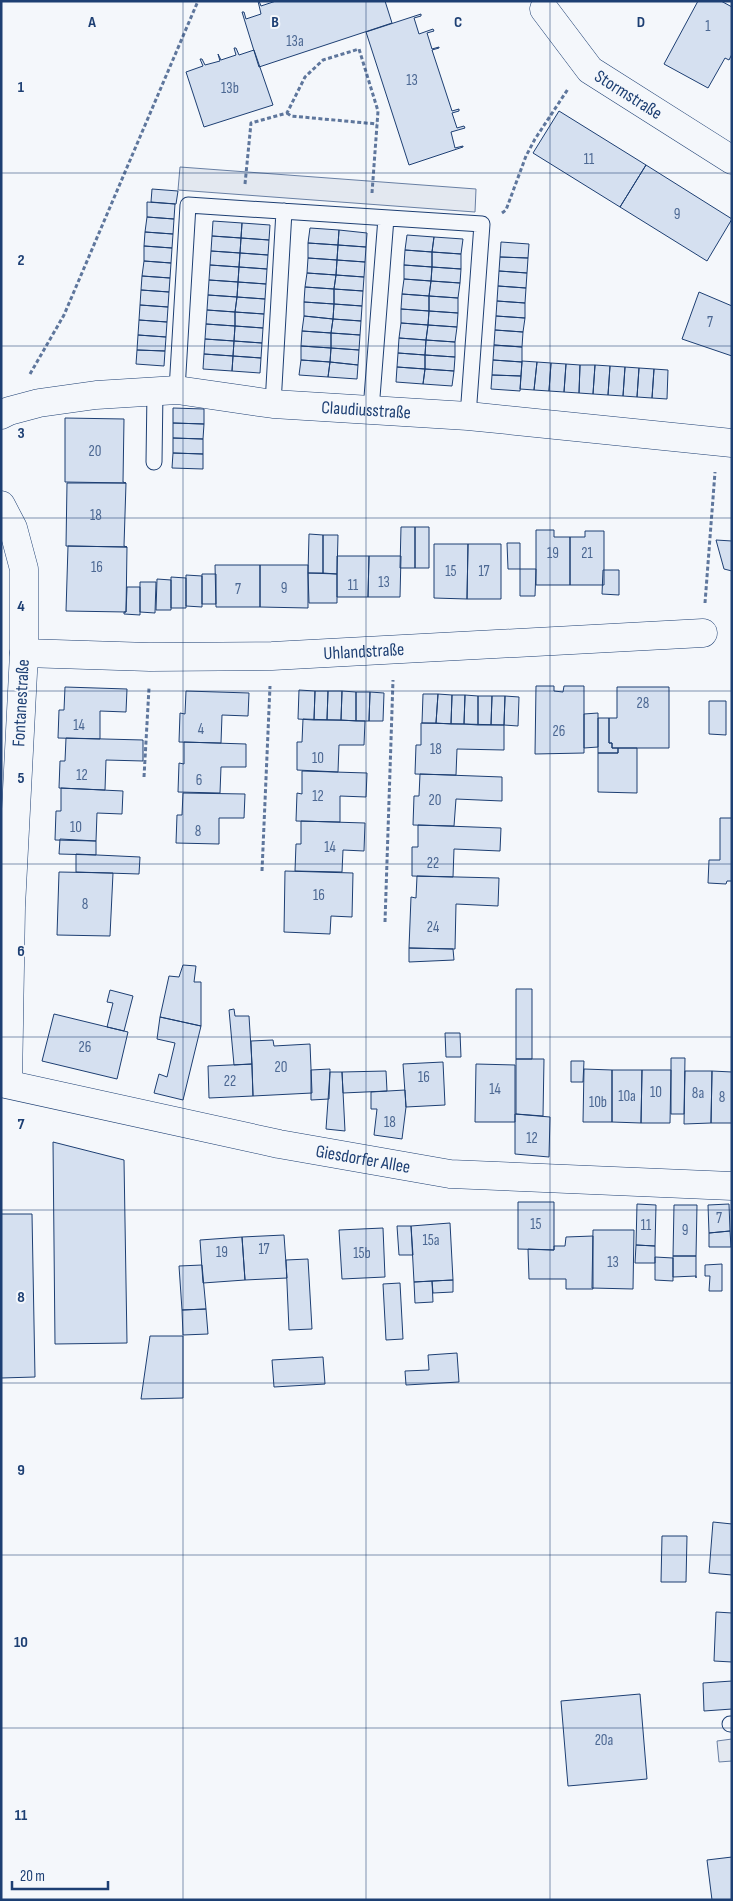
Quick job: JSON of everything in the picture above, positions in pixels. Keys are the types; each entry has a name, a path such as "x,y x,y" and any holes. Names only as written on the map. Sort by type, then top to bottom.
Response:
{"street":[{"name":"Stormstraße","path":"547,5 590,70 732,160"},
{"name":"Claudiusstraße","path":"5,413 39,403 96,395 166,391 273,404 468,416 724,442"},
{"name":"Fontanestraße","path":"1,505 13,528 24,569 24,653 10,907 5,1084"},
{"name":"Uhlandstraße","path":"24,653 150,657 272,656 703,633"},
{"name":"Giesdorfer Allee","path":"5,1084 279,1144 450,1174 732,1186"}],"lane":[{"path":"154,462 166,391 188,205 482,224 468,416"},
{"path":"273,404 284,211"},
{"path":"371,410 386,218"}],"path":[{"path":"5,413 64,315 198,1"},
{"path":"287,113 305,77 323,60 359,49 378,111 370,216"},
{"path":"482,224 506,210 526,156 535,139 584,63"},
{"path":"245,208 244,188 251,123 287,113 291,116 377,124"},
{"path":"703,633 724,442"},
{"path":"385,922 394,649"},
{"path":"262,871 272,656"},
{"path":"144,777 150,657"}],"shaded area":[{"path":"180,167 476,189 475,212 178,190"},
{"path":"732,1739 732,1761 719,1762 717,1741"}],"building":[{"path":"258,1 261,6 276,1 385,1 392,23 259,67 242,12 244,12 246,19 261,14"},
{"path":"698,1 721,1 732,7 732,54 729,60 725,58 708,88 664,64"},
{"path":"421,14 421,16 414,18 419,34 433,29 434,31 427,33 432,49 439,48 432,50 452,111 459,109 459,111 452,113 457,128 464,126 465,128 451,132 455,148 463,147 409,165 366,32"},
{"path":"234,48 236,48 239,55 254,50 273,105 204,127 186,72 203,66 200,59 202,59 205,65 220,61 218,54 221,60 236,55"},
{"path":"559,111 646,165 620,207 533,153"},
{"path":"646,165 732,219 707,261 620,207"},
{"path":"152,189 178,191 176,204 151,202"},
{"path":"147,202 175,204 174,219 147,217"},
{"path":"147,217 174,219 173,234 145,232"},
{"path":"213,221 242,223 241,238 212,236"},
{"path":"242,223 270,225 269,240 241,238"},
{"path":"310,228 339,230 338,245 308,243"},
{"path":"339,230 367,233 366,247 338,245"},
{"path":"145,232 173,234 172,248 144,246"},
{"path":"407,235 434,237 432,252 405,250"},
{"path":"212,236 241,238 240,253 211,251"},
{"path":"434,237 463,239 461,254 432,252"},
{"path":"241,238 269,240 268,255 240,253"},
{"path":"501,242 529,244 528,258 500,257"},
{"path":"308,243 338,245 337,260 308,258"},
{"path":"338,245 366,247 365,262 337,260"},
{"path":"144,246 172,248 171,263 144,261"},
{"path":"405,250 432,252 432,267 404,265"},
{"path":"211,251 240,253 239,267 210,265"},
{"path":"432,252 461,254 461,269 432,267"},
{"path":"240,253 268,255 267,269 239,267"},
{"path":"500,257 528,258 527,273 499,271"},
{"path":"308,258 337,260 336,275 307,273"},
{"path":"337,260 365,262 364,277 336,275"},
{"path":"144,261 171,263 170,278 142,276"},
{"path":"210,265 239,267 238,282 209,280"},
{"path":"404,265 432,267 431,281 404,279"},
{"path":"239,267 267,269 266,284 238,282"},
{"path":"432,267 461,269 460,283 431,281"},
{"path":"499,271 527,273 526,288 498,286"},
{"path":"307,273 336,275 334,289 305,287"},
{"path":"336,275 364,277 363,291 334,289"},
{"path":"142,276 170,278 169,292 141,290"},
{"path":"404,279 431,281 429,296 402,294"},
{"path":"209,280 238,282 237,297 208,295"},
{"path":"431,281 460,283 458,298 429,296"},
{"path":"238,282 266,284 265,299 237,297"},
{"path":"498,286 526,288 525,303 497,301"},
{"path":"305,287 334,289 334,304 304,302"},
{"path":"334,289 363,291 362,306 334,304"},
{"path":"141,290 169,292 168,307 140,305"},
{"path":"699,292 732,306 732,356 682,339"},
{"path":"402,294 429,296 429,311 401,309"},
{"path":"208,295 237,297 235,312 207,310"},
{"path":"429,296 458,298 458,313 429,311"},
{"path":"237,297 265,299 264,314 235,312"},
{"path":"497,301 525,303 525,318 496,316"},
{"path":"304,302 334,304 333,319 304,316"},
{"path":"334,304 362,306 361,321 333,319"},
{"path":"140,305 168,307 167,322 139,320"},
{"path":"401,309 429,311 428,325 401,323"},
{"path":"207,310 235,312 235,326 206,324"},
{"path":"429,311 458,313 457,327 428,325"},
{"path":"235,312 264,314 263,328 235,326"},
{"path":"304,316 333,319 331,333 302,331"},
{"path":"496,316 525,318 523,332 495,330"},
{"path":"333,319 361,321 360,335 331,333"},
{"path":"139,320 167,322 166,337 138,335"},
{"path":"401,323 428,325 426,340 399,338"},
{"path":"206,324 235,326 234,341 205,339"},
{"path":"428,325 457,327 455,342 426,340"},
{"path":"235,326 263,328 262,343 234,341"},
{"path":"495,330 523,332 522,347 494,345"},
{"path":"302,331 331,333 331,348 301,346"},
{"path":"331,333 360,335 359,350 331,348"},
{"path":"138,335 166,337 165,351 137,350"},
{"path":"399,338 426,340 425,355 398,353"},
{"path":"205,339 234,341 233,356 204,354"},
{"path":"426,340 455,342 455,357 425,355"},
{"path":"234,341 262,343 261,358 233,356"},
{"path":"494,345 522,347 522,362 493,360"},
{"path":"301,346 331,348 330,362 301,360"},
{"path":"331,348 359,350 358,365 330,362"},
{"path":"137,350 165,351 164,366 136,364"},
{"path":"398,353 425,355 425,369 397,367"},
{"path":"204,354 233,356 232,371 203,369"},
{"path":"425,355 455,357 454,371 425,369"},
{"path":"233,356 261,358 260,373 232,371"},
{"path":"301,360 330,362 328,377 299,375"},
{"path":"493,360 522,362 521,376 492,375"},
{"path":"522,361 537,362 534,390 520,389"},
{"path":"330,362 358,365 357,379 328,377"},
{"path":"537,362 551,363 549,391 534,390"},
{"path":"551,363 566,364 564,392 549,391"},
{"path":"566,364 580,365 579,393 564,392"},
{"path":"580,365 595,365 593,394 579,393"},
{"path":"595,365 610,366 608,395 593,394"},
{"path":"610,366 625,367 623,396 608,395"},
{"path":"397,367 425,369 423,384 396,382"},
{"path":"625,367 639,368 637,397 623,396"},
{"path":"639,368 654,369 652,398 637,397"},
{"path":"425,369 454,371 452,386 423,384"},
{"path":"654,369 668,370 667,399 652,398"},
{"path":"492,375 521,376 520,391 491,389"},
{"path":"173,408 204,409 204,424 173,423"},
{"path":"65,418 124,419 123,482 126,483 65,482"},
{"path":"173,423 204,424 203,439 173,438"},
{"path":"173,438 203,439 203,454 173,453"},
{"path":"173,453 203,454 203,469 172,468"},
{"path":"67,483 126,483 124,546 127,547 66,546"},
{"path":"401,527 415,527 415,568 400,568"},
{"path":"415,527 429,527 429,568 415,568"},
{"path":"536,530 554,530 554,537 570,537 570,585 536,585"},
{"path":"585,531 604,531 604,585 570,585 570,537 585,537"},
{"path":"309,534 323,535 323,573 308,573"},
{"path":"323,535 338,535 337,574 323,573"},
{"path":"716,540 732,541 732,571 724,569"},
{"path":"507,543 520,543 520,569 508,569"},
{"path":"434,544 468,544 467,599 434,598"},
{"path":"468,544 501,544 501,599 467,599"},
{"path":"68,546 127,547 126,612 66,611"},
{"path":"337,556 369,556 368,597 337,597"},
{"path":"369,556 401,556 400,597 368,597"},
{"path":"215,565 260,565 260,607 216,607"},
{"path":"260,565 308,565 308,608 260,607"},
{"path":"520,569 536,569 535,596 520,596"},
{"path":"603,570 619,570 619,595 602,594"},
{"path":"308,573 337,574 337,603 309,603"},
{"path":"202,574 216,574 216,604 202,604"},
{"path":"186,575 202,576 202,607 186,606"},
{"path":"171,577 186,578 186,608 171,608"},
{"path":"157,579 171,580 171,610 156,610"},
{"path":"140,582 156,582 155,613 140,612"},
{"path":"127,587 140,587 140,615 124,614 126,612"},
{"path":"536,686 554,686 554,691 563,692 564,686 584,686 584,753 535,754"},
{"path":"65,687 127,689 126,712 100,711 100,739 58,738 59,710 64,710"},
{"path":"617,687 669,687 669,748 612,748 612,743 609,743 609,718 617,718"},
{"path":"299,690 315,691 314,720 298,719"},
{"path":"186,691 249,693 248,716 222,715 221,743 179,742 180,713 185,714"},
{"path":"315,691 328,691 327,720 314,720"},
{"path":"328,691 342,691 341,720 327,720"},
{"path":"342,691 356,692 356,721 341,720"},
{"path":"356,692 370,692 369,721 356,721"},
{"path":"370,692 384,693 383,721 369,721"},
{"path":"423,694 438,694 436,723 422,723"},
{"path":"438,694 452,695 451,724 436,723"},
{"path":"452,695 465,695 464,724 451,724"},
{"path":"465,695 478,696 478,725 464,724"},
{"path":"478,696 492,696 491,725 478,725"},
{"path":"492,696 505,696 504,725 491,725"},
{"path":"505,696 519,697 518,726 504,725"},
{"path":"709,701 726,701 726,735 709,734"},
{"path":"598,713 598,747 584,748 584,714"},
{"path":"598,718 609,718 609,743 612,743 612,748 618,748 618,753 598,753"},
{"path":"303,719 365,721 364,745 339,745 338,772 297,770 297,742 302,742"},
{"path":"421,723 504,725 504,750 457,749 456,775 415,774 416,745 421,745"},
{"path":"66,738 143,740 143,761 106,760 105,790 59,788 60,761 65,761"},
{"path":"184,742 246,744 246,767 221,767 220,793 178,792 179,763 184,764"},
{"path":"618,748 637,748 637,793 598,792 598,753 618,753"},
{"path":"302,771 367,773 366,797 340,796 340,822 296,821 297,793 302,794"},
{"path":"420,774 502,777 502,801 456,799 454,826 413,825 414,796 419,796"},
{"path":"61,788 123,791 122,814 97,813 96,841 55,840 56,811 61,811"},
{"path":"183,793 245,794 244,818 219,818 219,844 176,843 177,815 182,815"},
{"path":"720,818 732,818 732,881 727,881 726,884 708,883 709,860 720,860"},
{"path":"301,821 365,823 364,851 343,850 342,872 295,871 296,844 301,844"},
{"path":"418,825 501,828 500,851 454,849 453,877 412,876 412,847 418,847"},
{"path":"60,839 96,841 96,855 59,854"},
{"path":"76,854 140,857 139,874 76,872"},
{"path":"285,871 353,873 352,917 331,916 330,934 284,932"},
{"path":"59,872 113,873 110,936 57,935"},
{"path":"417,876 499,878 498,906 456,904 455,949 409,948 411,897 416,898"},
{"path":"409,948 453,949 454,960 409,962"},
{"path":"183,965 196,966 194,982 201,982 201,1026 160,1017 169,976 179,977"},
{"path":"516,989 532,989 532,1059 516,1059"},
{"path":"110,990 133,996 124,1031 107,1027 113,1003 107,1002"},
{"path":"234,1009 235,1016 249,1016 252,1064 234,1065 229,1010"},
{"path":"54,1014 128,1032 117,1079 42,1061"},
{"path":"160,1017 201,1026 183,1100 154,1093 159,1074 167,1077 175,1043 157,1039"},
{"path":"445,1033 460,1033 461,1057 446,1057"},
{"path":"273,1040 274,1046 310,1044 312,1093 253,1096 251,1041"},
{"path":"671,1058 685,1058 684,1114 671,1114"},
{"path":"516,1059 544,1059 543,1116 516,1114"},
{"path":"571,1061 584,1061 583,1082 571,1082"},
{"path":"443,1062 445,1105 406,1107 403,1064"},
{"path":"252,1064 253,1096 209,1098 208,1066"},
{"path":"476,1064 515,1065 515,1122 475,1122"},
{"path":"330,1069 329,1099 311,1100 311,1070"},
{"path":"584,1069 612,1070 612,1122 583,1122"},
{"path":"612,1070 642,1070 641,1123 612,1122"},
{"path":"642,1070 671,1070 670,1123 641,1123"},
{"path":"386,1071 387,1091 343,1093 342,1072"},
{"path":"685,1071 712,1071 711,1123 684,1124"},
{"path":"712,1071 732,1072 732,1123 711,1123"},
{"path":"330,1072 342,1072 345,1131 326,1129"},
{"path":"405,1090 406,1107 402,1139 374,1135 377,1109 371,1109 371,1092"},
{"path":"515,1114 550,1117 549,1157 515,1154"},
{"path":"53,1142 124,1160 127,1343 55,1344"},
{"path":"518,1202 554,1202 554,1250 518,1249"},
{"path":"637,1204 656,1205 655,1246 636,1245"},
{"path":"729,1204 730,1231 709,1233 708,1205"},
{"path":"674,1205 697,1205 696,1256 673,1256"},
{"path":"1,1214 32,1214 35,1377 1,1378"},
{"path":"450,1223 453,1280 414,1282 411,1226"},
{"path":"397,1226 411,1226 413,1255 399,1255"},
{"path":"383,1228 385,1277 342,1279 339,1230"},
{"path":"593,1230 634,1230 633,1289 592,1288"},
{"path":"730,1231 731,1247 709,1247 709,1233"},
{"path":"284,1235 287,1278 245,1280 242,1237"},
{"path":"593,1236 593,1289 566,1289 566,1279 529,1279 528,1249 554,1250 554,1246 565,1246 566,1237"},
{"path":"242,1237 245,1280 203,1283 200,1240"},
{"path":"636,1245 655,1246 655,1263 635,1263"},
{"path":"673,1256 696,1256 696,1276 673,1277"},
{"path":"655,1257 673,1258 673,1281 655,1280"},
{"path":"308,1259 312,1329 289,1330 286,1260"},
{"path":"722,1264 722,1291 709,1291 710,1276 705,1276 705,1265"},
{"path":"202,1265 206,1309 182,1310 179,1266"},
{"path":"453,1280 453,1292 433,1293 432,1281"},
{"path":"432,1281 433,1302 415,1303 414,1282"},
{"path":"400,1283 403,1339 386,1340 383,1284"},
{"path":"206,1309 208,1334 183,1335 182,1310"},
{"path":"150,1336 183,1336 183,1398 141,1399"},
{"path":"457,1353 459,1382 406,1385 405,1371 429,1370 428,1355"},
{"path":"323,1357 325,1384 274,1387 272,1360"},
{"path":"713,1522 732,1524 732,1575 709,1573"},
{"path":"662,1536 687,1536 686,1582 661,1582"},
{"path":"716,1612 732,1613 732,1662 714,1661"},
{"path":"732,1681 732,1709 704,1711 703,1683"},
{"path":"640,1694 647,1779 568,1786 561,1701"},
{"path":"732,1857 732,1900 712,1900 707,1860"}]}
